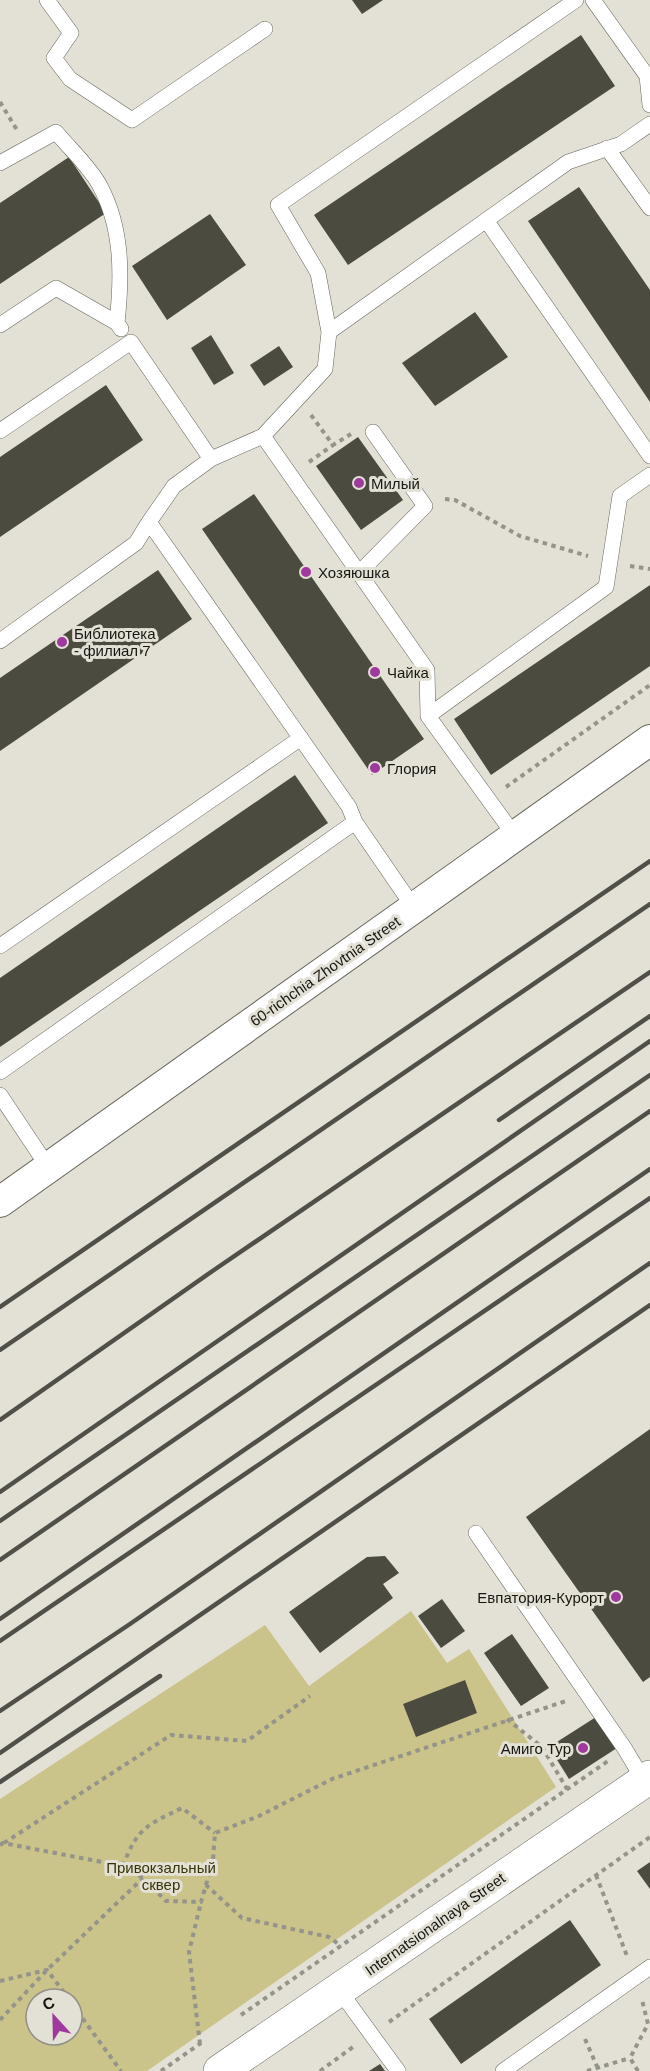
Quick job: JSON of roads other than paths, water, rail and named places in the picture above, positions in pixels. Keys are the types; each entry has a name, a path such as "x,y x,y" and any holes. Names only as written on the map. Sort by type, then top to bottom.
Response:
{"main road":[{"name":"Internatsionalnaya Street","path":"220,2071 647,1779"}],"street":[{"name":"60-richchia Zhovtnia Street","path":"0,1202 650,740"}],"lane":[{"path":"47,0 71,33 54,58 70,79 132,120 265,29"},
{"path":"0,641 136,543 174,486 211,459 263,436 325,369 329,332 318,273 278,205 576,0"},
{"path":"593,0 647,76 650,105"},
{"path":"329,332 568,162 621,144 650,124"},
{"path":"0,163 56,132 100,185 115,225 122,279 117,323"},
{"path":"607,148 650,208"},
{"path":"486,220 650,456"},
{"path":"0,325 56,288 117,323 211,459"},
{"path":"0,431 130,342"},
{"path":"359,573 425,506 373,432"},
{"path":"263,436 427,670 428,716 515,836"},
{"path":"428,716 606,587 620,496 650,475"},
{"path":"149,522 349,807 355,822 414,908"},
{"path":"0,946 301,738"},
{"path":"0,1072 355,822"},
{"path":"0,1095 48,1167"},
{"path":"476,1533 647,1779"},
{"path":"503,2071 650,1967"},
{"path":"339,1990 398,2071"}],"railway":[{"path":"0,1307 650,861"},
{"path":"0,1350 650,904"},
{"path":"0,1420 214,1270 650,972"},
{"path":"499,1120 650,1016"},
{"path":"0,1492 650,1041"},
{"path":"0,1521 650,1075"},
{"path":"0,1560 650,1111"},
{"path":"0,1619 650,1169"},
{"path":"0,1641 650,1198"},
{"path":"0,1711 130,1624 650,1263"},
{"path":"0,1753 650,1305"},
{"path":"0,1782 160,1676"}],"place":[{"name":"Милый","path":"359,483"},
{"name":"Хозяюшка","path":"306,572"},
{"name":"Библиотека - филиал 7","path":"62,642"},
{"name":"Чайка","path":"375,672"},
{"name":"Глория","path":"375,768"},
{"name":"Евпатория-Курорт","path":"616,1597"},
{"name":"Амиго Тур","path":"583,1748"}],"park label":[{"name":"Привокзальный сквер","path":"161,1876"}]}
